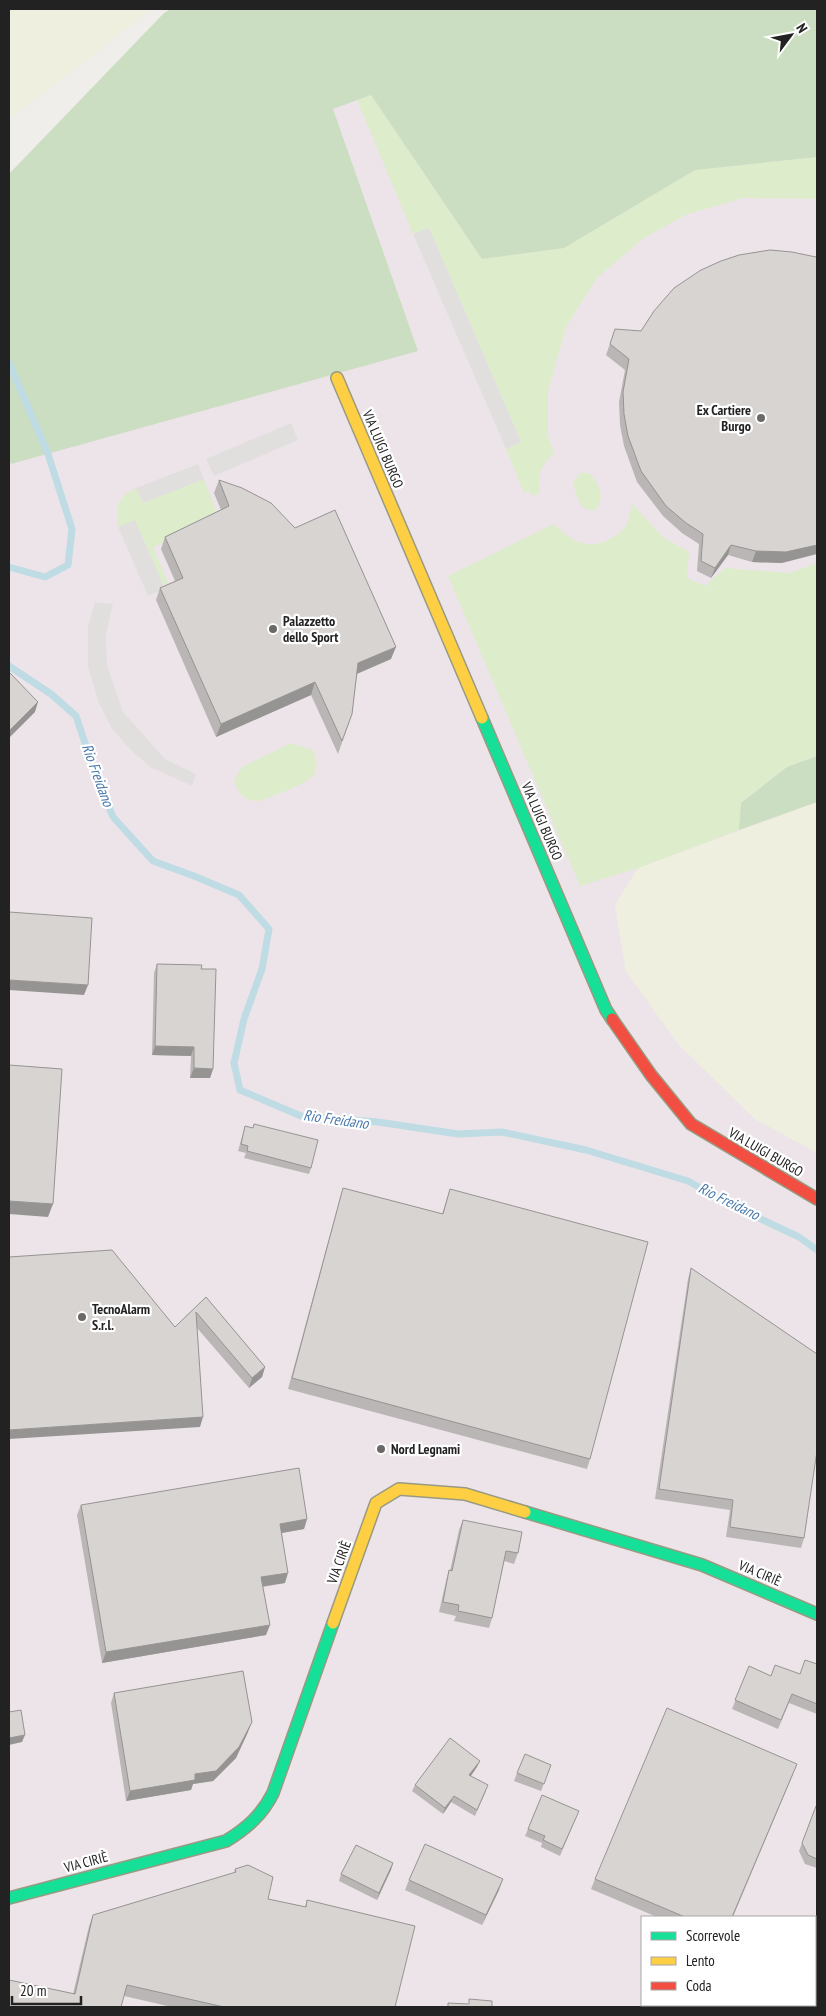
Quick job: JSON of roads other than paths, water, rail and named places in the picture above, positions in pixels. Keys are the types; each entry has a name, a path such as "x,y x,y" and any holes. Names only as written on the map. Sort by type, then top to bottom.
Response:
{"street":[{"name":"VIA LUIGI BURGO","path":"337,378 606,1010 651,1075 690,1124 817,1199"},
{"name":"VIA CIRIÈ","path":"9,1898 226,1841 252,1825 266,1808 273,1793 376,1504 399,1489 465,1494 702,1565 817,1614"}],"waterway":[{"name":"Rio Freidano","path":"9,363 48,454 72,529 68,565 45,577 9,567"},
{"name":"Rio Freidano","path":"9,666 51,694 76,716 94,770 113,817 153,861 239,895 269,929 262,969 244,1019 234,1063 240,1090 301,1116 378,1122 458,1134 502,1132 586,1150 688,1181 727,1203 799,1237 817,1250"}],"place":[{"name":"Ex Cartiere Burgo","path":"761,418"},
{"name":"Palazzetto dello Sport","path":"273,629"},
{"name":"TecnoAlarm S.r.l.","path":"82,1317"},
{"name":"Nord Legnami","path":"381,1449"}]}
